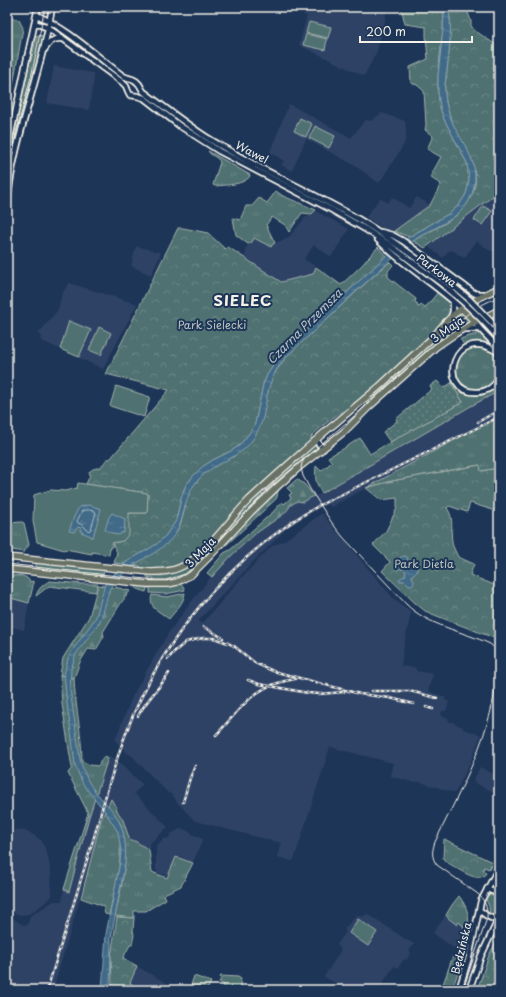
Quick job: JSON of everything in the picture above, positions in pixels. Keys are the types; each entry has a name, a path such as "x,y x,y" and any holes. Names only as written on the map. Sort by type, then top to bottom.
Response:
{"main road":[{"name":"3 Maja","path":"7,557 151,572 168,572 181,567 202,551 261,489 437,334 451,317 486,294 499,288"},
{"path":"462,309 475,322"},
{"name":"3 Maja","path":"7,570 154,585 177,582 191,575 205,562 265,497 345,431 369,407 436,347 463,329 499,310"},
{"path":"7,554 18,558 12,564 16,570"}],"street":[{"path":"7,152 38,7"},
{"path":"7,208 8,187 43,52 52,7"},
{"path":"35,22 48,28 111,73 126,86 130,95 137,96 141,92 140,85 137,81 130,80 125,77 50,21 36,15"},
{"path":"43,52 52,41 58,39 65,40"},
{"path":"126,86 130,80"},
{"name":"Wawel","path":"141,89 179,118 218,144 359,222"},
{"name":"Wawel","path":"137,96 144,98 192,134 219,151 359,222"},
{"name":"Parkowa","path":"359,222 379,232 391,246"},
{"name":"Parkowa","path":"359,222 372,233 407,255 470,300 499,330"},
{"path":"379,232 387,233 396,237 419,252 471,292 486,294"},
{"path":"391,246 400,260 435,286 462,309"},
{"name":"Parkowa","path":"444,282 499,339"},
{"path":"451,317 453,312 453,301"},
{"path":"475,322 479,329 487,335 496,346 499,352"},
{"path":"463,329 479,329"},
{"path":"499,352 486,346 476,345 466,348 455,359 453,372 460,386 473,392 483,392 489,389 499,378"},
{"path":"316,440 323,448"},
{"name":"Będzińska","path":"459,990 469,957 482,898 499,867"},
{"path":"487,889 499,894"},
{"path":"479,910 487,916 498,920"},
{"name":"Będzińska","path":"469,990 481,956 498,920"}],"shaded area":[{"path":"305,7 386,7 386,17 377,51 364,76 299,45 307,16 303,15"},
{"path":"54,66 93,73 94,78 89,110 47,103"},
{"path":"289,104 351,138 366,120 371,121 382,113 405,121 406,139 379,183 354,165 306,139 292,171 281,165 284,161 270,152"},
{"path":"493,196 499,197 499,250 490,251 477,241 464,258 452,250 448,251 443,258 427,246"},
{"path":"392,197 409,208 417,197 430,205 394,231 382,228 366,217 380,198 388,203"},
{"path":"316,211 349,229 331,257 314,245 304,259 316,267 313,274 281,282 245,258 246,247 254,238 271,247 272,245 289,237 306,217 312,216"},
{"path":"136,246 161,253 151,275 131,266"},
{"path":"69,283 137,304 103,369 40,340 42,336 38,334 58,310 62,294"},
{"path":"499,391 499,416 331,507 328,504 318,509 287,528 198,621 202,624 203,623 242,577 272,546 284,541 322,513 394,599 411,613 401,666 416,668 416,671 433,674 428,691 445,697 445,700 449,702 446,711 442,711 441,716 449,718 448,721 463,727 463,729 481,735 469,765 455,793 417,781 416,783 390,776 393,763 330,747 294,860 291,861 278,857 281,843 195,821 175,800 175,798 170,793 169,794 115,740 133,695 169,632 210,578 231,556 255,534 285,513 291,505 297,501 303,502 322,493"},
{"path":"7,597 29,603 24,630 8,626 7,629"},
{"path":"109,756 118,761 143,785 134,793 168,827 150,843 149,850 135,841 130,841 123,820 116,809 117,807 111,799 101,820 53,990 7,990 7,914 21,924 27,926 30,916 54,901 62,901 64,889 69,891 89,817"},
{"path":"480,767 499,777 498,794 473,782"},
{"path":"181,828 203,839 193,862 176,856 167,876 164,874 163,875 156,870 156,846 163,839 170,838 169,837 171,834"},
{"path":"17,829 27,831 42,841 48,857 51,872 52,896 29,914 21,915 16,914 7,907 7,835"},
{"path":"368,914 414,944 409,951 411,953 406,960 404,959 398,968 394,966 378,990 350,990 324,977 341,950 337,945 346,932 344,929 357,915 362,917"},
{"path":"446,915 457,925 459,922 468,932 463,955 433,933"},
{"path":"137,966 179,990 142,990 129,983"}],"green space":[{"path":"399,7 442,7 444,14 438,76 440,107 444,119 467,163 469,180 465,196 459,205 450,213 409,237 394,231 430,205 441,184 430,177 441,157 427,149 433,136 425,130 424,91 417,85 411,83 410,67 428,59 426,27 405,24 402,11"},
{"path":"448,7 466,7 471,21 471,26 499,47 499,197 493,196 425,248 413,241 442,225 458,214 469,201 474,190 476,179 472,162 453,124 446,103 445,89 450,47 450,22"},
{"path":"7,17 19,20 23,28 7,119"},
{"path":"309,22 331,27 328,38 306,33"},
{"path":"306,34 327,39 325,50 303,45"},
{"path":"37,35 43,36 15,144 7,183 7,165 28,61 31,61"},
{"path":"300,118 312,124 306,137 294,131"},
{"path":"315,126 335,136 329,148 309,138"},
{"path":"208,151 250,176 239,183 213,185 220,162"},
{"path":"276,191 283,196 316,210 312,214 302,213 289,232 285,225 272,217 266,225 275,243 271,247 254,238 252,242 248,244 236,235 233,218 240,220 246,206 252,206 259,198 267,203"},
{"path":"483,206 492,211 482,225 474,220"},
{"name":"Park Sielecki","path":"178,228 208,233 225,249 228,247 281,282 313,274 316,267 341,285 378,247 386,256 281,354 267,375 263,385 255,424 251,431 239,446 202,467 194,475 186,485 181,498 176,521 166,535 157,544 124,564 114,563 117,552 112,543 123,541 129,513 147,513 148,494 86,484 90,475 89,472 93,469 101,467 107,459 110,459 169,390 106,374"},
{"path":"390,262 393,265 388,271 388,277 416,299 415,302 418,304 417,306 419,307 421,305 425,308 438,292 450,305 451,309 448,317 389,375 354,406 353,405 336,416 316,432 311,437 312,440 198,553 185,563 169,569 143,570 140,566 134,565 168,542 179,528 187,498 193,486 200,478 219,463 233,457 250,443 268,392 270,382 287,356"},
{"path":"461,311 463,314 450,326 453,328 466,316 471,322 441,340 368,404 364,403 447,324"},
{"path":"69,321 91,330 79,357 60,349"},
{"path":"99,327 111,333 101,355 89,350"},
{"path":"480,332 489,342 489,345 477,343 465,346 460,339 476,334"},
{"path":"474,348 487,350 498,357 498,372 493,382 485,388 476,390 467,388 460,382 456,374 457,363 460,357 466,351"},
{"path":"437,381 444,388 451,383 463,402 390,442 383,432 432,389 430,386"},
{"path":"453,382 458,387 470,394 476,395 488,392 499,383 499,391 322,493 316,480 316,466 321,471 332,462 328,457 360,438 370,454 419,425 463,402 451,383"},
{"path":"116,386 150,397 144,417 110,406"},
{"path":"499,416 499,468 481,471 479,465 392,481 366,488"},
{"path":"314,444 317,444 320,448 307,457 267,492 267,486"},
{"name":"Park Dietla","path":"480,465 481,471 499,468 499,512 470,503 467,512 449,506 447,508 452,520 452,543 458,557 474,564 470,575 499,587 499,640 425,611 382,571 390,562 373,545 386,531 397,508 397,498 381,500 366,488 392,481"},
{"path":"297,479 304,484 314,496 303,502 297,501 291,505 285,513 255,534 231,556 212,577 207,573 224,553 230,550 273,512 282,502 284,504 291,498 289,495 292,493 287,488"},
{"path":"78,483 147,493 148,495 147,513 129,513 129,534 123,541 112,543 109,555 64,550 37,542 33,521 34,495 50,490 66,491 77,488"},
{"path":"277,490 276,499 223,548 222,547"},
{"path":"261,492 263,497 192,572 173,581 147,582 147,580 153,581 154,578 147,577 147,574 153,575 244,509"},
{"path":"7,523 24,523 29,545 24,552 7,549"},
{"path":"36,563 104,570 103,577 40,571 40,569 36,568"},
{"path":"7,576 23,576 30,582 33,581 29,603 7,597"},
{"path":"50,581 98,584 96,592 49,586 36,596 41,587"},
{"path":"181,584 185,590 166,594 150,593 150,588 147,588 146,592 135,588 135,585 161,587"},
{"path":"98,585 130,591 103,632 104,636 96,650 88,649 80,662 74,678 60,675 63,658 89,617"},
{"path":"185,593 181,604 169,619 154,608 152,604 152,595 167,597"},
{"path":"60,675 74,678 82,761 90,765 98,766 103,757 108,758 89,817 69,892 64,889 88,813 68,773 72,768 62,704"},
{"path":"111,799 117,807 116,809 123,820 130,841 135,841 149,850 152,872 167,878 176,857 193,863 181,886 164,894 166,899 146,911 134,911 134,918 115,916 124,868 125,844 119,821 108,806"},
{"path":"105,811 118,832 120,841 120,862 109,915 105,914 103,906 81,898 101,820"},
{"path":"444,839 492,862 489,869 484,867 483,871 486,873 483,876 472,876 445,861 443,858"},
{"path":"492,894 499,897 499,912 490,915 489,906 485,898"},
{"path":"459,896 468,913 468,932 459,922 457,925 446,915"},
{"path":"117,917 134,918 134,935 132,945 130,945 123,958 137,966 130,983 142,990 111,990 111,956"},
{"path":"358,919 377,932 368,946 349,933"},
{"path":"499,936 499,990 477,990 489,955"},
{"path":"453,956 461,963 452,990 441,990"},
{"path":"194,976 211,982 207,990 191,985"},
{"path":"221,976 238,977 241,979 239,990 225,990 223,984 219,982"}],"water":[{"path":"442,7 448,7 450,22 450,47 445,88 446,103 452,122 468,150 473,163 475,176 472,194 468,202 463,209 451,219 418,237 404,248 287,356 272,378 261,424 251,442 240,453 213,468 197,481 189,494 177,532 169,542 160,549 127,570 110,588 99,623 76,654 71,669 70,689 80,759 92,787 119,821 126,851 111,938 110,990 102,990 106,934 121,851 118,832 104,810 85,787 75,765 64,675 68,659 96,617 105,584 128,561 157,544 166,535 176,521 186,485 194,475 202,467 239,446 251,431 255,424 263,385 267,375 281,354 386,256 409,237 450,213 459,205 465,196 469,180 467,163 444,119 440,107 438,92 438,76 444,14"},
{"path":"89,505 101,509 93,537 81,532 81,528 78,527 74,532 69,531 79,507"},
{"path":"112,513 125,519 124,533 122,532 121,534 117,535 105,530 109,517"},
{"path":"405,556 409,562 415,561 418,563 417,571 412,575 414,581 413,585 409,585 405,581 400,581 399,579 405,576 406,572 403,569 397,569 397,562 401,557"}],"tram line":[{"path":"7,179 16,133 32,73 45,7"},
{"path":"7,564 156,580 166,580 185,574 194,567 268,489 366,406 464,317 472,311 499,297"},
{"path":"305,458 301,468 303,476 332,523 343,537 406,604 415,612 435,623 490,644 496,649 499,656"},
{"path":"463,990 487,918 486,908 484,902 478,894 437,865 433,857 433,851 435,842 464,783 483,737 492,707 499,664"}],"railway":[{"path":"478,422 499,410"},
{"path":"47,990 122,743 147,685 180,632 220,583 243,561 298,518 318,506 499,417"},
{"path":"204,627 223,638"},
{"path":"168,659 186,642 203,638 214,638 234,646 255,663 273,671 360,694 390,698 414,704"},
{"path":"138,716 169,673"},
{"path":"216,735 251,697 275,684 295,679"},
{"path":"248,680 259,684 308,693 319,694 344,692"},
{"path":"372,691 410,691 437,698"},
{"path":"426,707 433,709"},
{"path":"183,802 195,766"}],"district":[{"name":"SIELEC","path":"243,299"}],"water label":[{"name":"Czarna Przemsza","path":"304,326"}]}
